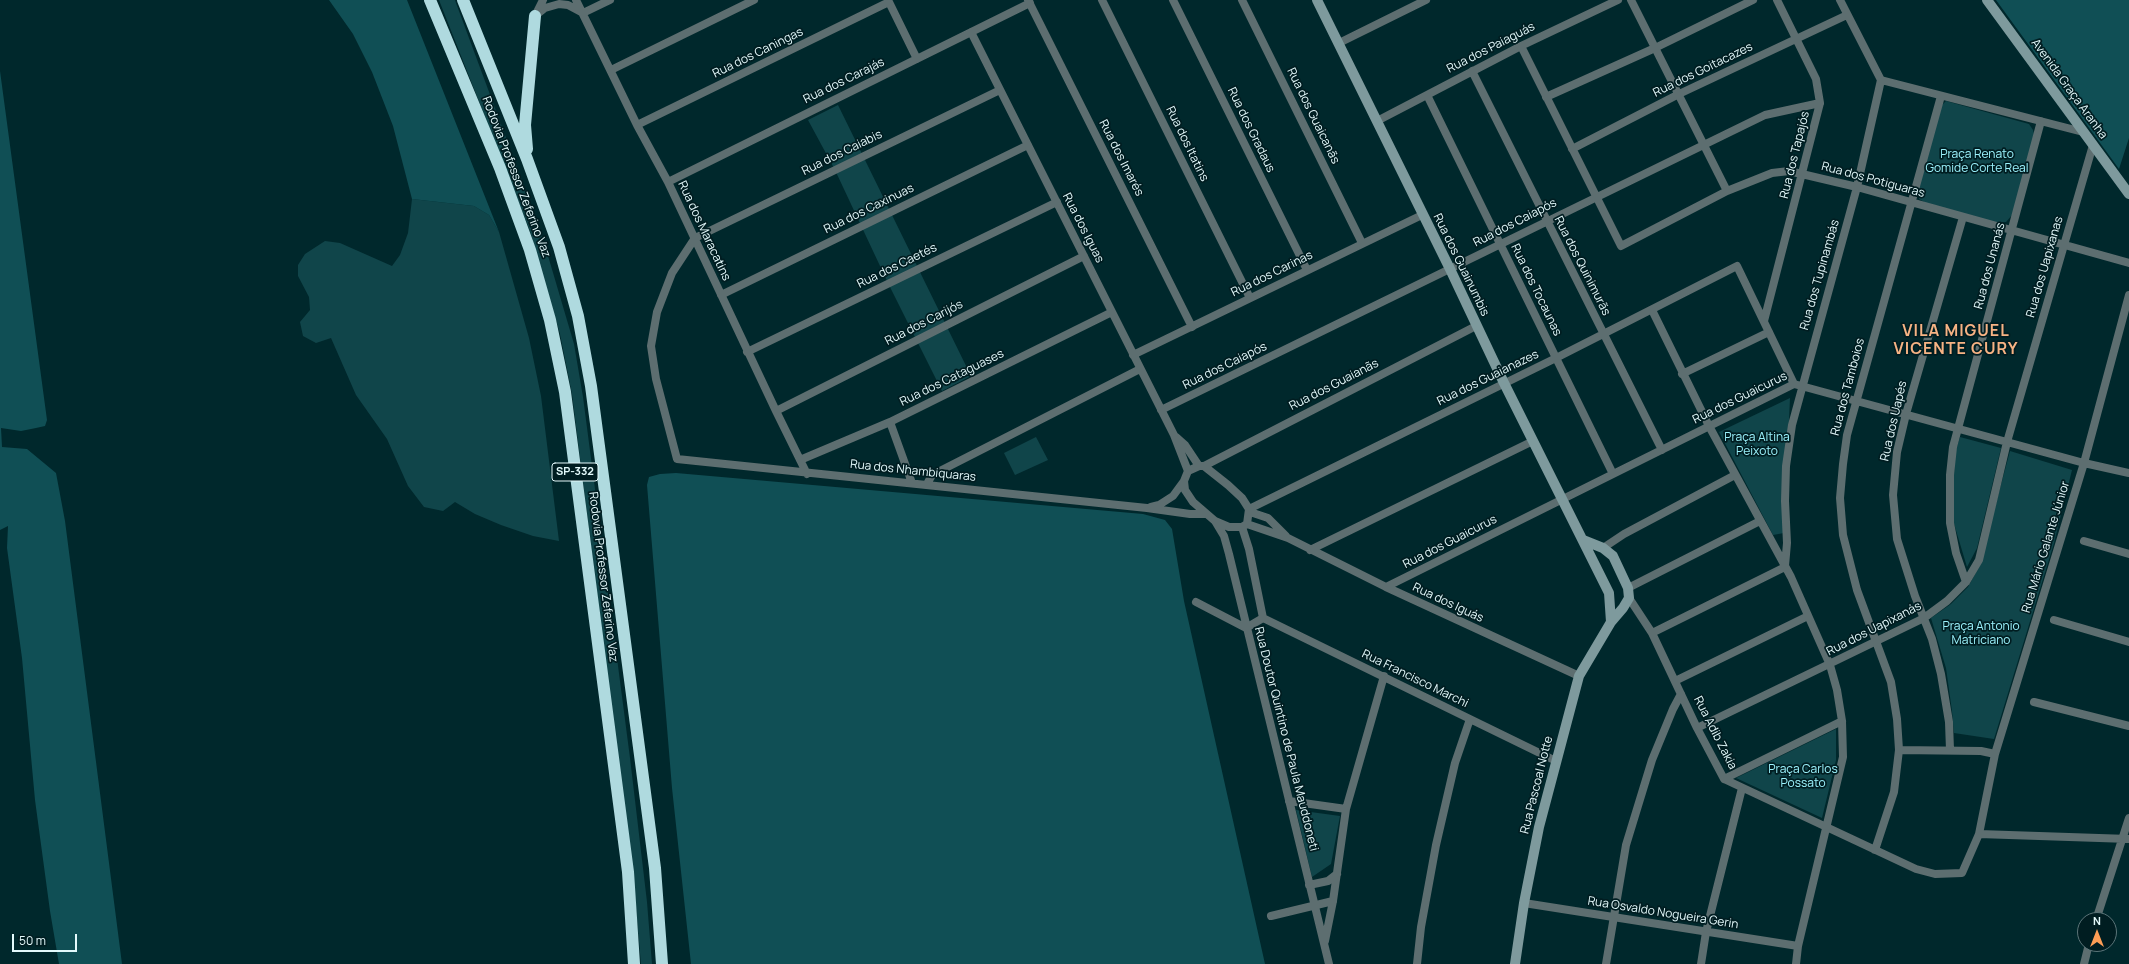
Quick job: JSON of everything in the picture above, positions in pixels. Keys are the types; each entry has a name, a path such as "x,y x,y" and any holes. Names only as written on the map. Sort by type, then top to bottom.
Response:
{"highway":[{"name":"Rodovia Professor Zeferino Vaz","path":"430,0 500,168 530,250 550,320 565,392 628,872 634,964"},
{"name":"Rodovia Professor Zeferino Vaz","path":"463,0 527,159 559,247 576,308 591,386 655,868 662,964"},
{"path":"527,159 525,125 535,16"}],"street":[{"path":"535,16 543,0"},
{"name":"Rua dos Maracatins","path":"576,0 637,125 668,182 747,352 807,474"},
{"path":"535,16 545,8 559,4 568,5 583,13 610,0"},
{"path":"611,70 754,0"},
{"name":"Rua dos Itatins","path":"1102,0 1250,298"},
{"name":"Rua dos Gradaus","path":"1173,0 1307,270"},
{"name":"Rua dos Guaicanãs","path":"1242,0 1362,243"},
{"name":"Rua dos Guainumbis","path":"1317,0 1504,383 1609,593 1611,622"},
{"path":"1339,43 1426,0"},
{"name":"Rua dos Paiaguás","path":"1377,121 1521,46 1618,0"},
{"path":"1631,0 1727,191"},
{"path":"1546,97 1654,48 1753,0"},
{"name":"Rua dos Tapajós","path":"1764,321 1820,103 1816,80 1777,0"},
{"path":"1840,0 1881,80 2084,132"},
{"name":"Avenida Graça Aranha","path":"1987,0 2129,194"},
{"path":"888,1 917,59"},
{"name":"Rua dos Caningas","path":"637,125 888,1"},
{"name":"Rua dos Carajás","path":"668,182 971,32 1029,1"},
{"name":"Rua dos Imarés","path":"1029,1 1192,327"},
{"name":"Rua dos Goitacazes","path":"1572,149 1679,94 1795,38 1847,15"},
{"name":"Rua dos Iguas","path":"971,32 1174,435 1188,471"},
{"path":"1521,46 1595,197"},
{"name":"Rua dos Quinimurãs","path":"1472,71 1662,450"},
{"name":"Rua dos Tupinambás","path":"1785,566 1787,543 1785,500 1786,466 1798,385 1857,187 1881,80"},
{"name":"Rua dos Caiabis","path":"695,238 1000,90"},
{"name":"Rua dos Tocaunas","path":"1427,95 1613,474"},
{"name":"Rua dos Tamboios","path":"1874,850 1894,792 1899,750 1897,719 1891,682 1857,590 1843,534 1840,498 1843,464 1847,435 1910,202 1941,96"},
{"name":"Rua dos Caiapós","path":"1161,410 1765,115 1820,103"},
{"name":"Rua dos Unanás","path":"1966,582 1956,553 1950,523 1950,475 1953,448 2041,121"},
{"name":"Rua dos Caxinuas","path":"721,295 1028,144"},
{"name":"Rua dos Uapixanas","path":"2007,442 2093,145"},
{"name":"Rua dos Potiguaras","path":"1595,197 1621,246 1727,191 1772,173 1789,171 1803,173 1857,187 2129,264"},
{"name":"Rua dos Caetés","path":"747,352 1057,202"},
{"name":"Rua dos Carinas","path":"1133,355 1422,215"},
{"name":"Rua dos Uapés","path":"1950,750 1949,722 1941,674 1932,639 1904,564 1897,539 1894,518 1894,474 1906,414 1963,217"},
{"name":"Rua dos Nhambiquaras","path":"695,238 672,273 657,312 651,346 656,379 677,459 807,474 927,484 1190,514 1204,514"},
{"name":"Rua dos Carijós","path":"776,411 1084,256"},
{"name":"Rua dos Guaianazes","path":"1250,511 1737,266 1764,321"},
{"name":"Rua Mário Galante Júnior","path":"1962,873 1979,834 1995,754 2084,463 2129,296"},
{"name":"Rua dos Tupinambás","path":"1652,310 1682,374 1709,426 1785,566 1830,665 1838,690 1842,721 1843,757 1798,946 1796,964"},
{"name":"Rua dos Cataguases","path":"800,460 890,422 1112,312"},
{"path":"1764,321 1798,385"},
{"name":"Rua dos Guaianãs","path":"1201,466 1476,326"},
{"path":"1682,374 1769,332"},
{"path":"927,484 932,475 1140,369"},
{"name":"Rua dos Guaicurus","path":"1386,587 1709,426 1798,385 2084,463 2129,473"},
{"path":"890,422 912,483"},
{"name":"Rua dos Iguas","path":"1174,435 1185,445 1201,466 1228,485 1242,498 1250,511"},
{"path":"1310,550 1533,441"},
{"name":"Rua dos Uapixanás","path":"1697,728 1830,665 1876,640 1924,618 1947,601 1966,582 1979,560 2007,442"},
{"path":"1201,466 1188,471 1184,481 1185,490 1204,514 1215,521 1228,527 1244,526"},
{"path":"1603,548 1624,534 1735,475"},
{"name":"Rua dos Nhambiquaras","path":"1146,508 1159,505 1173,496 1184,481"},
{"path":"1196,602 1246,628 1263,618 1244,526 1250,511"},
{"name":"Rua dos Iguás","path":"1250,511 1268,518 1288,538"},
{"name":"Rua Doutor Quintino de Paula Mauddoneti","path":"1215,521 1224,536 1229,554 1329,964"},
{"path":"1611,622 1623,608 1628,593 1646,580 1760,521"},
{"name":"Rua dos Iguás","path":"1244,526 1288,538 1386,587 1579,676"},
{"path":"1583,540 1603,548 1613,556 1628,593"},
{"path":"2084,541 2129,554"},
{"path":"1652,633 1785,566"},
{"name":"Rua Adib Zakia","path":"1628,593 1652,633 1697,728 1724,779 1916,869 1935,874 1962,873"},
{"path":"1675,681 1808,616"},
{"name":"Rua Francisco Marchi","path":"1263,618 1556,761"},
{"path":"2054,620 2129,642"},
{"name":"Rua Pascoal Notte","path":"1515,964 1524,903 1539,827 1579,676 1611,622"},
{"path":"1324,944 1333,901 1346,809 1384,676"},
{"path":"1606,964 1626,846 1652,760 1672,709 1681,694"},
{"path":"2034,702 2129,726"},
{"path":"1417,964 1421,927 1436,845 1455,763 1470,720"},
{"path":"1724,779 1842,721"},
{"path":"1899,750 1981,751 1995,754"},
{"path":"1701,964 1706,932 1742,788"},
{"path":"1289,801 1346,809"},
{"path":"2099,912 2125,839 2129,818"},
{"path":"1979,834 2125,839"},
{"path":"1309,885 1328,881 1337,874"},
{"path":"1271,916 1333,901"},
{"name":"Rua Osvaldo Nogueira Gerin","path":"1524,903 1798,946"},
{"path":"2084,964 2087,952"}],"green space":[{"path":"439,0 455,0 541,232 574,344 583,397 630,758 647,902 652,964 641,964 635,897 572,394 560,334 530,231"},
{"name":"Praça Renato Gomide Corte Real","path":"1946,101 2029,124 2033,130 2035,138 2013,214 2006,222 1997,223 1926,203 1919,199 1918,186 1942,105"},
{"path":"838,105 971,376 942,391 888,283 835,170 808,120"},
{"path":"412,199 474,206 489,215 499,232 529,338 541,396 559,541 533,536 501,525 475,514 455,502 443,511 424,507 408,486 387,439 356,395 331,338 316,343 303,336 300,322 310,310 309,297 298,276 298,265 305,254 325,241 340,243 392,266 400,255 408,233"},
{"name":"Praça Altina Peixoto","path":"1790,398 1784,533 1773,535 1719,432"},
{"path":"1036,437 1048,460 1015,475 1004,453"},
{"path":"1960,437 2001,448 1977,548 1967,567 1952,517 1955,453"},
{"name":"Praça Antonio Matriciano","path":"2010,451 2072,470 2054,543 1994,739 1954,733 1946,668 1931,618 1951,604 1968,587 1979,567"},
{"name":"Praça Carlos Possato","path":"1836,729 1836,760 1822,818 1736,778"},
{"path":"1296,810 1340,816 1331,864 1312,877"}],"shaded area":[{"path":"329,0 407,0 499,232 489,215 474,206 412,199 393,126 372,72 353,34"},
{"path":"1996,0 2129,0 2129,138 2119,169"},
{"path":"0,71 47,420 45,426 21,431 1,428 2,447 27,449 56,473 65,521 122,964 59,964 50,911 35,800 22,658 7,548 8,526 0,530"},
{"path":"676,473 1143,514 1165,520 1172,529 1184,601 1265,964 691,964 672,788 647,485 649,477 660,474"}],"district":[{"name":"VILA MIGUEL VICENTE CURY","path":"1956,341"}]}
